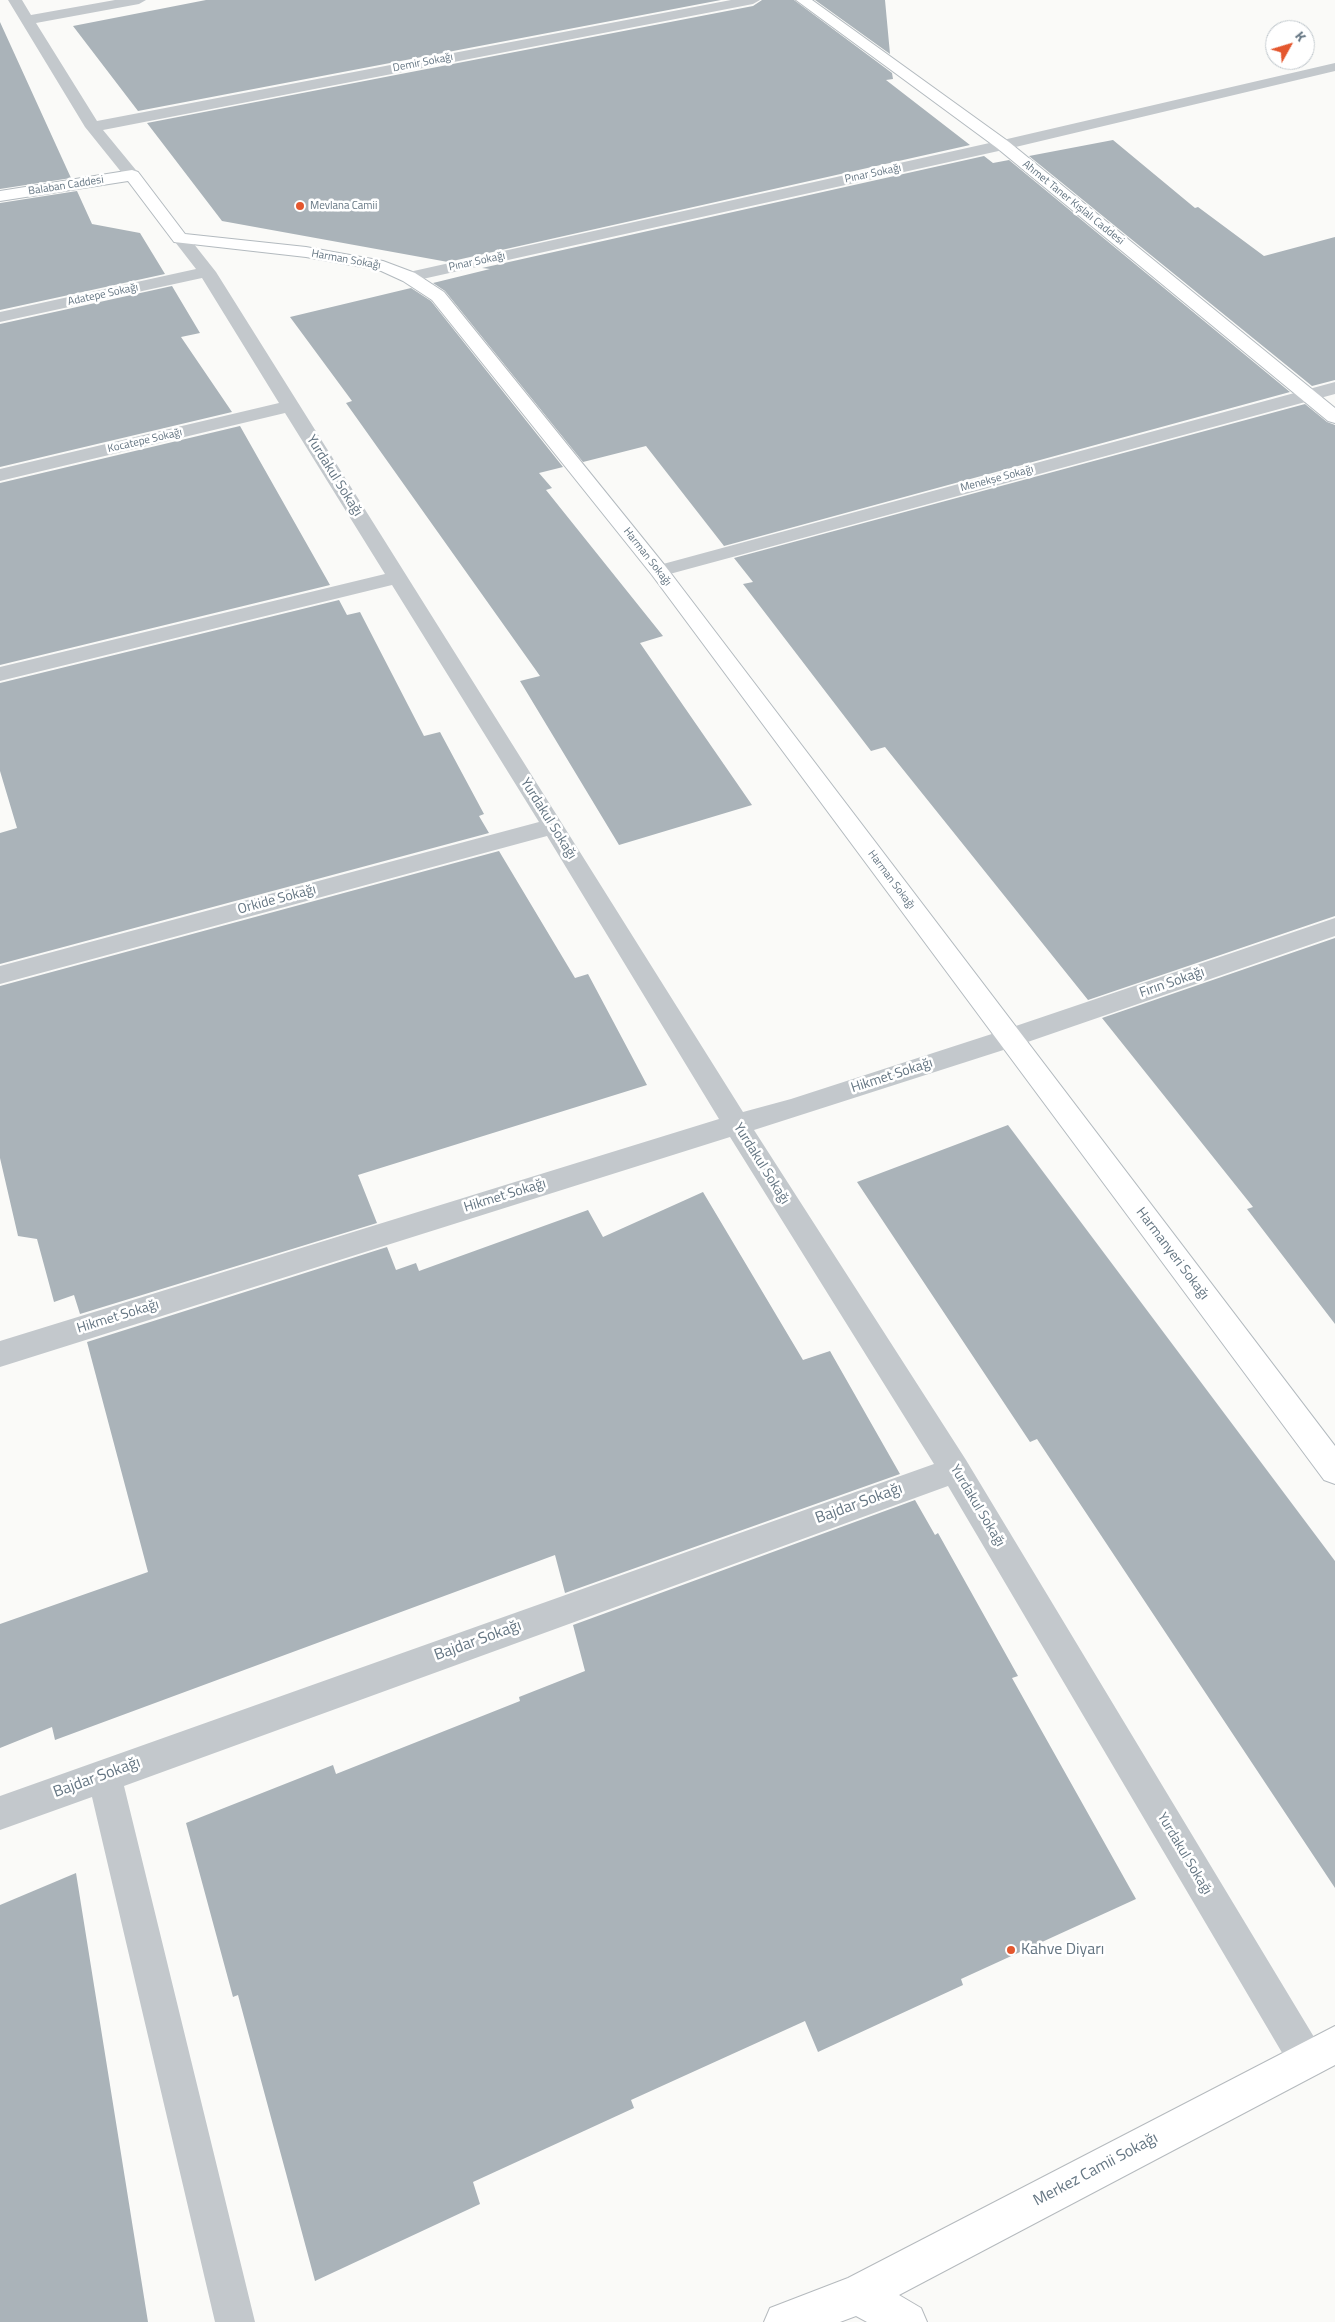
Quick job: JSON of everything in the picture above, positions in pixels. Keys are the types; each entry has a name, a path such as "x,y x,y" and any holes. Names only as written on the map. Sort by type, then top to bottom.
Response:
{"street":[{"path":"15,0 93,127 207,272"},
{"path":"28,20 138,0"},
{"name":"Demir Sokağı","path":"93,127 753,0"},
{"name":"Ahmet Taner Kışlalı Caddesi","path":"803,0 1003,145 1335,417"},
{"name":"Pınar Sokağı","path":"409,277 1003,145 1335,67"},
{"name":"Balaban Caddesi","path":"0,196 132,176"},
{"name":"Harman Sokağı","path":"180,238 306,252 383,266 409,277 438,296 659,571 1010,1038"},
{"name":"Adatepe Sokağı","path":"0,317 207,272"},
{"name":"Yurdakul Sokağı","path":"207,272 553,826 736,1124 1321,2053"},
{"name":"Menekşe Sokağı","path":"659,571 1335,388"},
{"name":"Kocatepe Sokağı","path":"0,475 290,406"},
{"path":"0,674 397,577"},
{"name":"Orkide Sokağı","path":"0,975 553,826"},
{"name":"Fırın Sokağı","path":"1010,1038 1335,927"},
{"name":"Hikmet Sokağı","path":"0,1354 736,1124 791,1109 1010,1038"},
{"name":"Harmanyeri Sokağı","path":"1010,1038 1335,1470"},
{"name":"Bajdar Sokağı","path":"0,1813 955,1470"},
{"path":"104,1775 235,2322"},
{"name":"Merkez Camii Sokağı","path":"784,2322 858,2295 1321,2053"},
{"path":"858,2295 907,2322"}],"building":[{"path":"206,0 721,0 138,111 73,26"},
{"path":"762,0 794,0 892,73 893,79 886,80 970,145 448,262 222,221 147,123 753,6"},
{"path":"815,0 885,0 890,54"},
{"path":"0,22 71,178 0,189"},
{"path":"1113,140 1195,208 1198,207 1264,256 1335,237 1335,380 1312,386 1029,156"},
{"path":"984,156 993,163 1009,160 1290,392 724,546 646,446 583,462 445,291 433,283 490,269 482,268"},
{"path":"77,191 92,224 140,233 165,274 0,310 0,203"},
{"path":"172,286 200,333 181,337 232,412 0,467 0,324"},
{"path":"411,288 431,301 563,467 539,473 552,488 546,490 663,636 640,643 752,805 619,845 520,681 540,676 346,403 352,401 290,317"},
{"path":"1305,404 1327,422 1335,425 1335,916 1088,1000 885,747 871,751 743,584 753,582 734,558"},
{"path":"240,426 330,585 0,665 0,483"},
{"path":"339,600 347,615 360,612 424,736 440,732 484,814 479,816 489,833 0,964 0,833 17,828 0,771 0,683"},
{"path":"499,851 575,978 588,974 647,1085 358,1175 377,1223 80,1314 74,1295 54,1302 37,1239 18,1236 0,1158 0,986"},
{"path":"1335,938 1335,1324 1247,1209 1253,1207 1102,1018"},
{"path":"1008,1125 1335,1561 1335,1888 1037,1439 1030,1442 857,1182"},
{"path":"703,1192 803,1360 830,1351 900,1474 565,1593 555,1555 55,1740 52,1727 0,1748 0,1624 148,1572 87,1342 387,1247 396,1270 416,1263 419,1271 588,1210 603,1237"},
{"path":"915,1500 935,1535 938,1533 1018,1676 1012,1678 1136,1899 961,1979 963,1985 818,2052 805,2021 631,2100 634,2108 473,2182 480,2204 315,2281 238,1995 233,1997 186,1823 333,1765 336,1774 520,1701 519,1697 585,1671 573,1625"},
{"path":"76,1873 148,2322 0,2322 0,1905"}],"place":[{"name":"Mevlana Camii","path":"300,206"},
{"name":"Kahve Diyarı","path":"1011,1950"}]}
